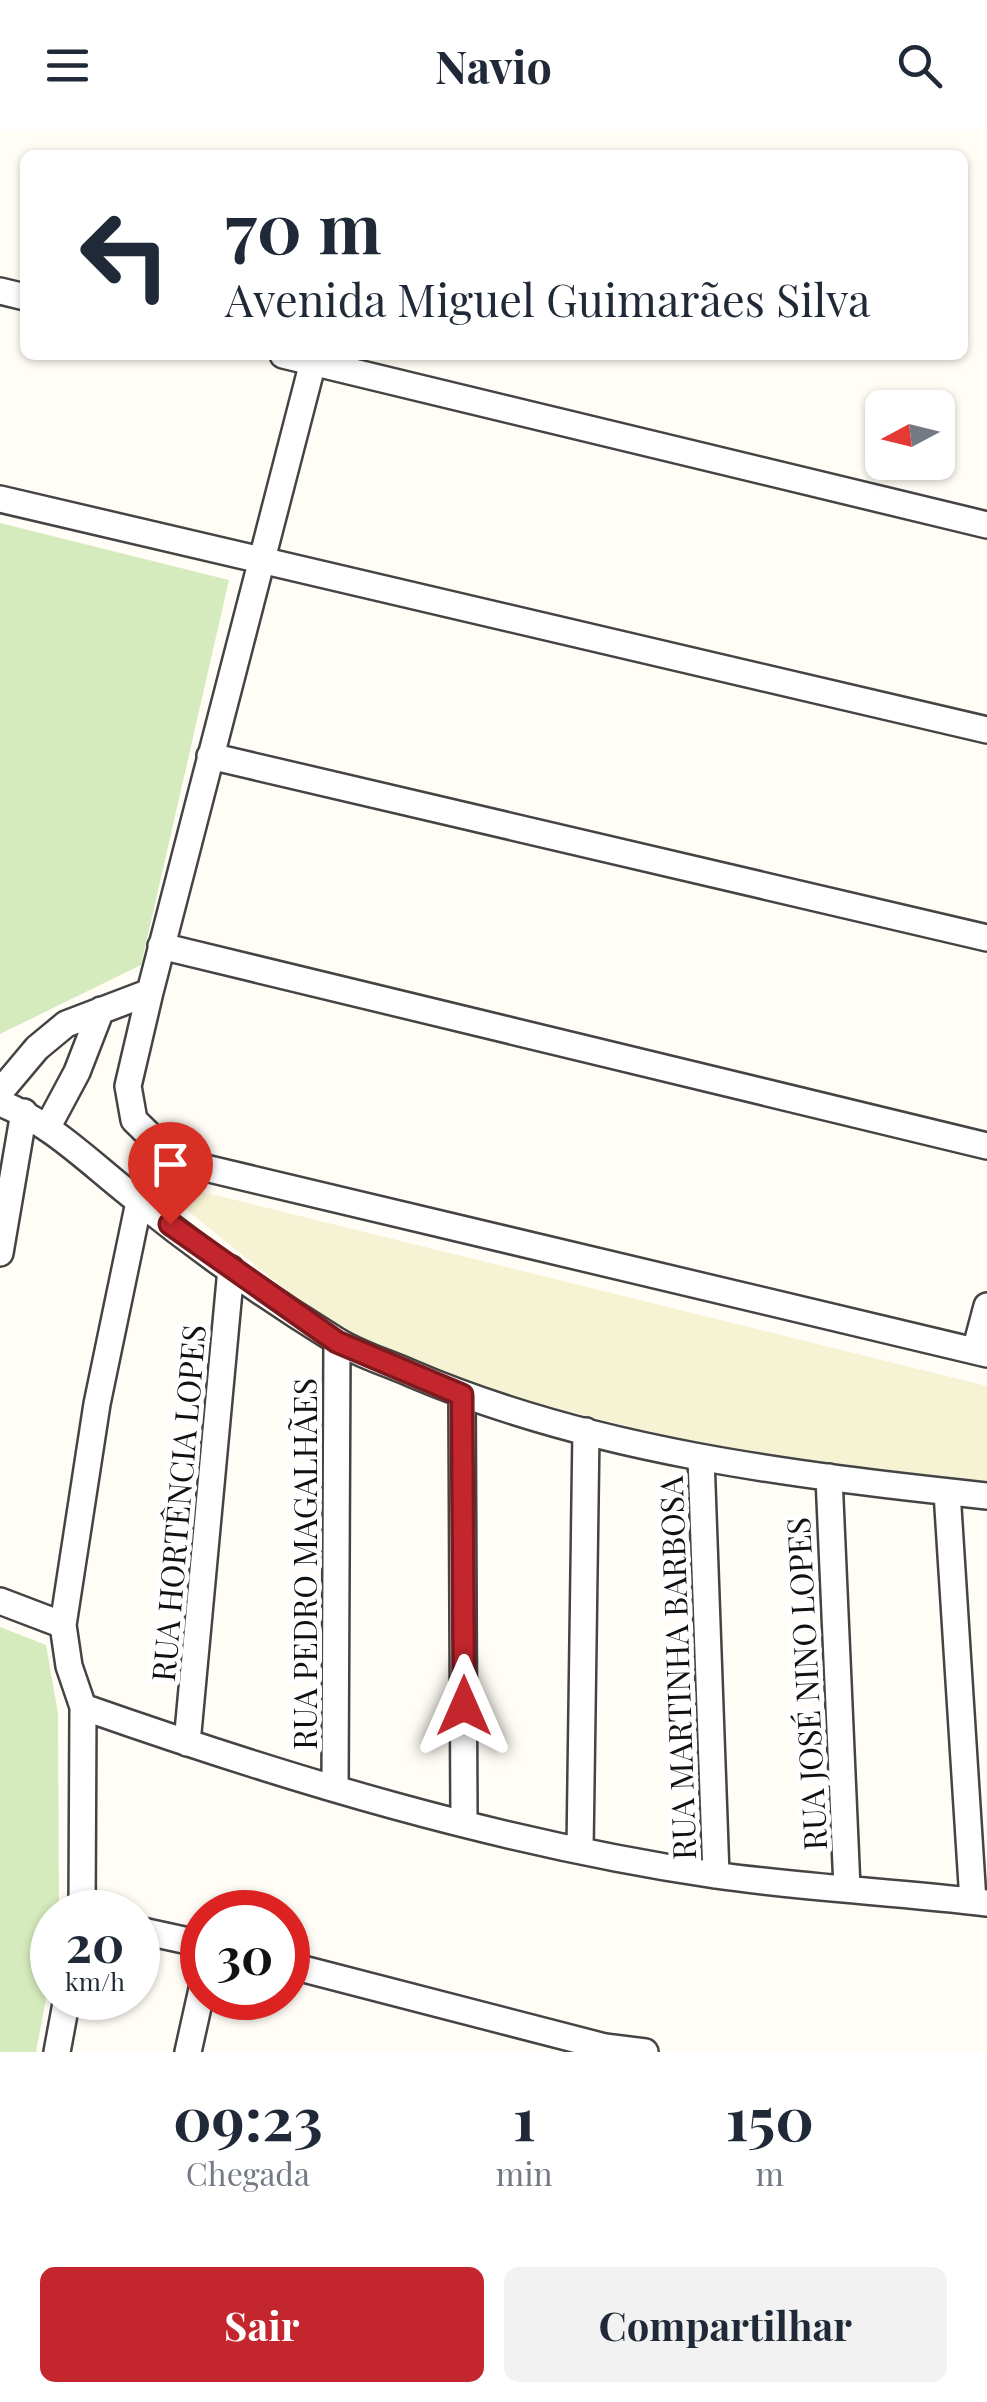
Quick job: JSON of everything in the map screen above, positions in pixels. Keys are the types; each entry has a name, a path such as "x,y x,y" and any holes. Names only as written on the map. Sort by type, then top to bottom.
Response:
{"street":[{"path":"305,360 987,525"},
{"path":"314,362 150,992 128,1086 134,1120 176,1161 981,1353 987,1306"},
{"path":"0,498 987,730"},
{"path":"210,756 987,938"},
{"path":"161,946 987,1146"},
{"path":"0,1092 50,1036 66,1024 150,992"},
{"path":"47,1128 77,1072 101,1010"},
{"path":"0,1252 12,1108 47,1128 140,1202 337,1342 462,1395 586,1431 700,1458 987,1496"},
{"path":"82,1890 83,1706 69,1666 63,1625 98,1404 140,1202"},
{"name":"RUA HORTÊNCIA LOPES","path":"187,1743 231,1269"},
{"name":"RUA PEDRO MAGALHÃES","path":"335,1788 337,1342"},
{"path":"462,1395 464,1822"},
{"path":"580,1850 586,1431"},
{"name":"RUA MARTINHA BARBOSA","path":"700,1458 716,1875"},
{"name":"RUA JOSÉ NINO LOPES","path":"829,1477 847,1888"},
{"path":"83,1706 187,1743 335,1788 580,1850 716,1875 980,1902 946,1492"},
{"path":"0,1601 63,1625"},
{"path":"310,1971 605,2046 645,2052"},
{"path":"56,2052 63,2020"},
{"path":"188,2052 195,2020"}],"shaded area":[{"path":"147,1178 987,1386 987,1482 718,1449 481,1389 380,1350 303,1304"}],"green space":[{"path":"0,523 229,580 141,965 0,1034"},
{"path":"0,1627 46,1645 58,1713 59,1890 30,1890 30,2020 42,2020 36,2052 0,2052"}],"route":[{"path":"170,1224 337,1342 462,1395 464,1706"}]}
